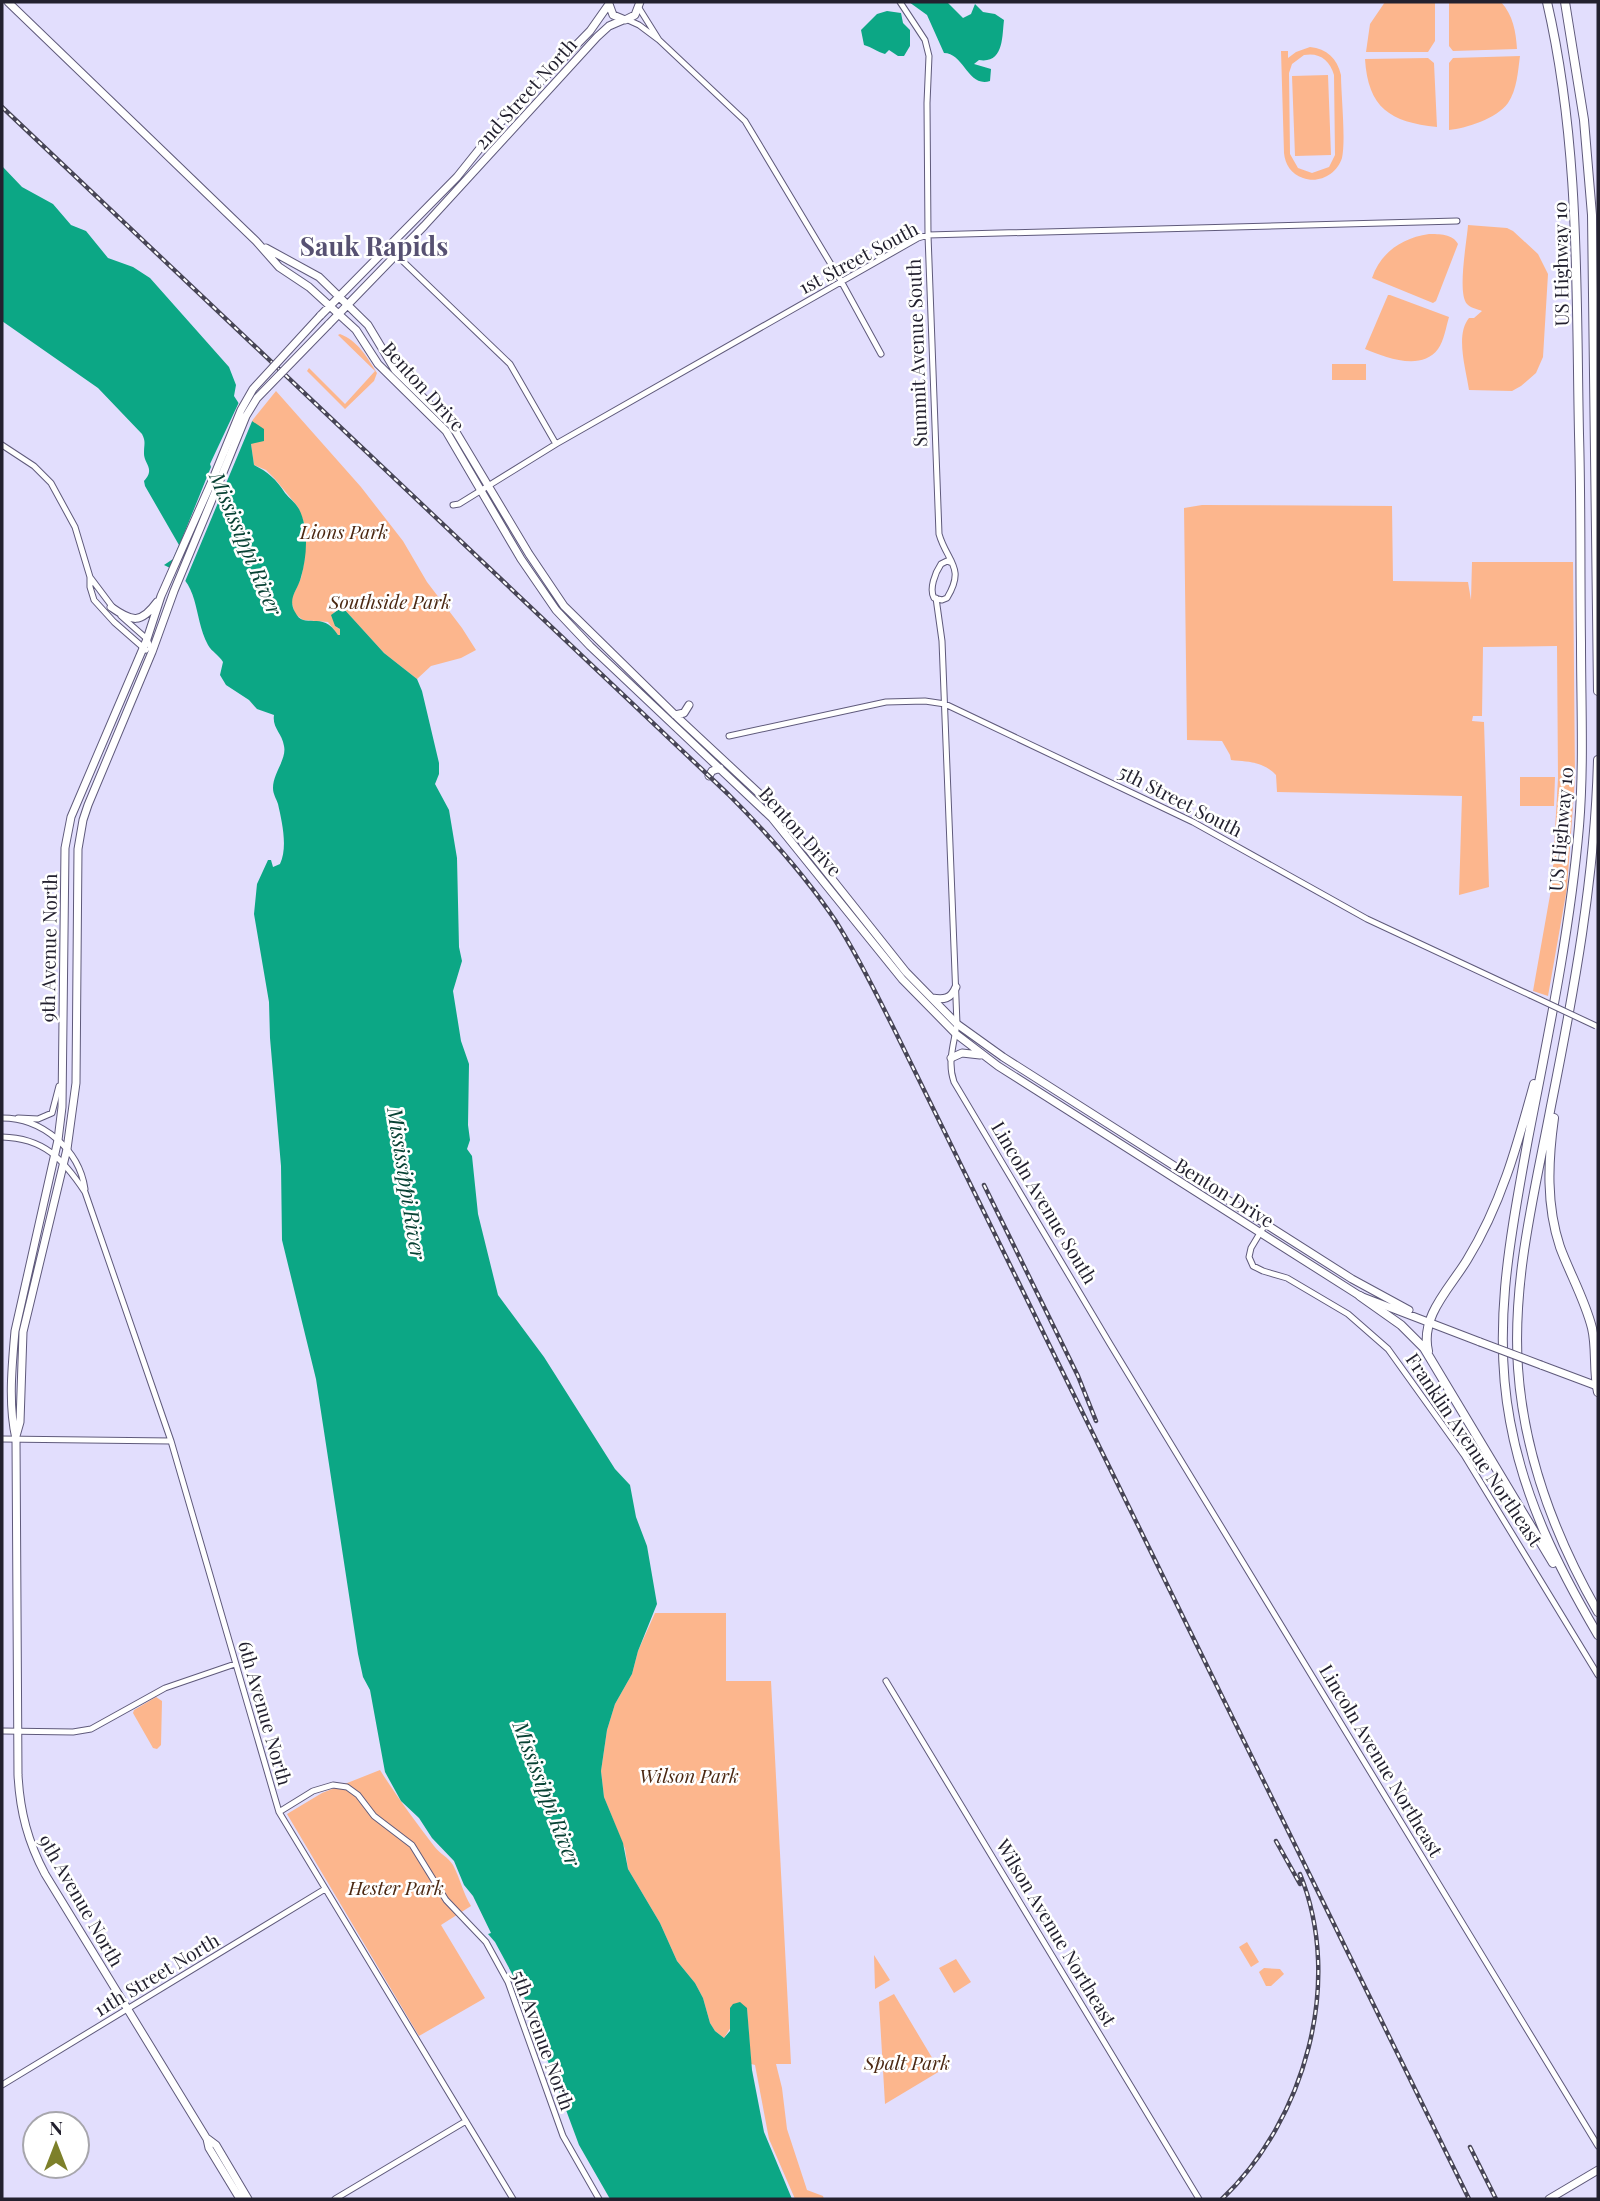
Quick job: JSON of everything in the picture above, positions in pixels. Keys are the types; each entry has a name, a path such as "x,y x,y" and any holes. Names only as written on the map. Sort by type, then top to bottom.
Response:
{"highway":[{"name":"US Highway 10","path":"1547,2 1563,89 1574,197 1581,502 1582,756 1573,884 1507,1258 1502,1305 1502,1363 1513,1438 1532,1505 1547,1541 1598,1635"},
{"name":"US Highway 10","path":"1565,2 1580,86 1594,251 1598,691"},
{"path":"1598,760 1590,883 1524,1262 1517,1327 1518,1368 1526,1430 1539,1482 1564,1547 1598,1612"},
{"path":"1433,1364 1427,1346 1428,1321 1480,1238 1503,1190 1548,1031"},
{"path":"1563,1046 1550,1153 1549,1190 1560,1247 1592,1329 1598,1388"},
{"path":"1360,1296 1402,1325 1424,1348 1536,1537 1586,1614"}],"main road":[{"name":"Benton Drive","path":"8,2 257,242 279,267 309,287 361,335 378,364 446,431 564,606 674,715 778,811 906,972 957,1024 1003,1057 1352,1279 1428,1321"},
{"path":"609,3 613,15 625,20"},
{"path":"329,306 471,163 501,122 590,31 609,3"},
{"name":"2nd Street North","path":"328,325 455,193 531,107 603,32 609,26 635,15 639,4"},
{"name":"Benton Drive","path":"257,242 282,258 314,273 373,330 395,370 453,427 521,559 556,610 590,646 772,818 902,979 956,1034 985,1056 1360,1296 1598,1388"},
{"name":"9th Avenue North","path":"16,1439 12,1423 15,1331 58,1140 62,1107 67,833 75,803 147,639 161,596 241,410 253,388 329,306"},
{"name":"9th Avenue North","path":"248,2199 128,2010 32,1846 20,1806 16,1439 20,1422 23,1332 67,1149 76,1083 78,849 88,805 246,416 257,398 328,325"},
{"path":"111,607 130,618 138,619 149,613 161,596"},
{"path":"674,715 684,713 690,705"},
{"path":"709,776 712,771 720,768"},
{"path":"932,998 946,999 956,987"},
{"path":"951,1058 962,1053 985,1056"},
{"name":"9th Avenue North","path":"208,2139 209,2148 240,2199"},
{"path":"1549,2199 1598,2170"}],"street":[{"name":"Summit Avenue South","path":"900,2 925,40 929,56 928,235 939,534 955,565 956,575 942,607 941,621 957,1024"},
{"path":"639,4 659,40"},
{"path":"625,20 639,25 659,40 745,121 841,281 881,354"},
{"name":"1st Street South","path":"453,505 459,504 556,444 918,237 1457,221"},
{"path":"387,246 510,364 556,444"},
{"path":"2,445 34,466 51,483 75,527 94,600 142,648 152,652"},
{"name":"Summit Avenue South","path":"941,621 931,587 941,564 942,544"},
{"path":"941,564 947,561 953,563"},
{"path":"90,577 111,607 147,639 152,652"},
{"path":"936,598 947,598"},
{"name":"5th Street South","path":"729,736 886,702 925,701 945,704 1193,822 1367,919 1597,1027"},
{"name":"Lincoln Avenue South","path":"957,1024 951,1058 954,1082 1138,1390"},
{"path":"2,1118 38,1119 52,1113 58,1100 63,1059"},
{"name":"6th Avenue North","path":"10,1118 29,1123 58,1140 67,1149 82,1174 85,1192 171,1441 279,1812 513,2199"},
{"name":"6th Avenue North","path":"2,1137 26,1140 54,1154 63,1161 85,1192"},
{"name":"Franklin Avenue Northeast","path":"1266,1223 1254,1240 1249,1257 1253,1266 1287,1278 1348,1314 1401,1364 1464,1455 1598,1675"},
{"name":"Lincoln Avenue Northeast","path":"1138,1390 1598,2146"},
{"path":"2,1439 171,1441"},
{"path":"2,1731 73,1732 91,1729 165,1688 236,1664"},
{"name":"Wilson Avenue Northeast","path":"886,1681 1199,2199"},
{"name":"5th Avenue North","path":"279,1812 313,1791 333,1785 347,1787 358,1794 374,1816 412,1845 446,1900 486,1942 508,1982 563,2136 599,2199"},
{"name":"11th Street North","path":"2,2085 326,1889"},
{"path":"335,2199 466,2121"}],"green space":[{"path":"1385,2 1435,2 1435,41 1428,52 1366,52 1370,24"},
{"path":"1449,2 1501,2 1513,24 1517,49 1453,51 1449,46"},
{"path":"1310,47 1326,52 1334,59 1341,75 1342,158 1332,173 1321,179 1309,180 1295,174 1287,165 1284,153 1281,51 1288,51 1288,58","holes":["1304,55 1323,58 1334,75 1335,155 1329,167 1312,173 1298,168 1290,154 1289,73 1292,64"]},
{"path":"1520,56 1517,80 1503,109 1481,122 1449,130 1449,63 1453,58"},
{"path":"1428,58 1434,63 1437,127 1406,121 1384,109 1371,90 1365,59"},
{"path":"1328,75 1331,155 1295,156 1292,76"},
{"path":"1468,225 1507,228 1513,231 1538,254 1548,274 1543,357 1536,373 1512,391 1469,390 1463,333 1469,318 1474,318 1482,311 1468,305 1464,298"},
{"path":"1429,234 1449,236 1458,244 1436,301 1433,303 1372,278 1381,261 1394,248 1410,239"},
{"path":"1388,295 1449,317 1442,342 1431,356 1422,360 1403,361 1365,349"},
{"path":"338,335 357,345 377,373 374,381 345,409 307,371 309,368 345,404 375,371"},
{"path":"1332,364 1366,364 1366,380 1332,380"},
{"path":"276,391 361,487 403,541 427,582 476,650 461,658 431,666 417,679 384,653 343,608 333,613 340,635 328,622 303,620 295,614 291,600 301,578 305,558 304,523 298,507 275,479 266,470 254,465 251,444 256,426 251,422"},
{"path":"1202,505 1392,506 1393,581 1468,582 1471,600 1472,562 1573,562 1575,778 1567,888 1548,996 1533,991 1552,884 1558,778 1557,646 1483,647 1482,716 1473,716 1472,721 1484,722 1489,887 1459,895 1462,796 1277,792 1276,775 1271,770 1249,762 1231,760 1222,741 1187,740 1184,508"},
{"path":"1520,777 1555,777 1554,806 1520,806"},
{"name":"Wilson Park","path":"655,1613 726,1613 726,1681 771,1681 791,2064 776,2064 787,2129 807,2190 823,2196 824,2199 795,2199 769,2139 755,2065 751,2064 747,2008 730,2013 731,2027 724,2038 715,2031 695,1983 677,1961 660,1923 628,1869 625,1849 604,1797 601,1771 607,1730 615,1704 632,1674 638,1651"},
{"path":"156,1697 162,1701 161,1745 157,1749 153,1748 133,1713"},
{"name":"Hester Park","path":"380,1770 436,1849 451,1862 455,1870 471,1906 441,1925 485,1998 419,2036 287,1814 322,1793"},
{"path":"1247,1942 1259,1962 1251,1967 1239,1947"},
{"path":"874,1955 890,1980 875,1989"},
{"path":"956,1959 971,1982 954,1993 939,1968"},
{"path":"1264,1968 1280,1969 1284,1974 1271,1986 1266,1986 1259,1972"},
{"name":"Spalt Park","path":"894,1994 940,2071 885,2104 879,2002"}],"water":[{"path":"909,2 947,2 963,18 971,14 975,4 983,12 995,14 1004,20 1002,41 997,53 993,58 979,60 974,64 991,69 990,81 976,80 957,58 944,53 927,15"},
{"path":"887,11 901,13 903,23 910,30 910,46 904,56 898,56 889,50 885,54 864,45 861,30 877,14"},
{"name":"Mississippi River","path":"2,166 22,187 53,204 71,225 86,231 108,258 133,267 150,278 229,367 236,385 234,396 249,419 264,429 264,441 251,444 254,465 275,480 302,517 306,552 292,602 295,612 303,620 326,623 340,635 340,629 335,626 331,615 344,609 384,653 417,679 422,691 439,763 435,784 449,810 457,858 459,947 462,961 453,991 461,1041 469,1064 470,1140 467,1149 472,1156 478,1214 498,1295 544,1357 615,1469 630,1485 636,1517 647,1546 657,1604 632,1674 615,1704 607,1730 601,1771 604,1797 623,1843 628,1869 660,1923 677,1961 695,1983 715,2031 724,2038 730,2031 730,2008 733,2004 740,2002 747,2008 752,2070 764,2132 792,2199 610,2199 579,2145 523,1994 488,1934 491,1933 473,1896 464,1885 454,1861 432,1838 419,1818 401,1801 385,1772 370,1690 363,1677 358,1654 316,1379 282,1240 281,1166 269,1002 254,914 257,884 268,860 271,860 273,867 280,864 282,857 282,826 273,788 284,756 284,746 274,724 274,715 257,709 249,700 226,685 220,675 223,662 208,645 203,634 190,589 185,580 164,565 173,559 179,545 145,486 144,481 149,469 144,456 142,434 98,388 2,321"}],"pier":[{"path":"240,400 253,419 184,584 169,571 210,464"}],"railway":[{"path":"2,107 728,794 784,854 835,920 896,1033 1469,2199"},
{"path":"984,1185 1078,1376 1096,1421"},
{"path":"1276,1841 1300,1884"},
{"path":"1222,2199 1251,2167 1275,2130 1295,2090 1309,2047 1317,2003 1318,1959 1313,1916 1300,1874"},
{"path":"1470,2147 1496,2199"}],"district":[{"name":"Sauk Rapids","path":"374,245"}],"park label":[{"name":"Lions Park","path":"344,531"},
{"name":"Southside Park","path":"390,601"}]}
